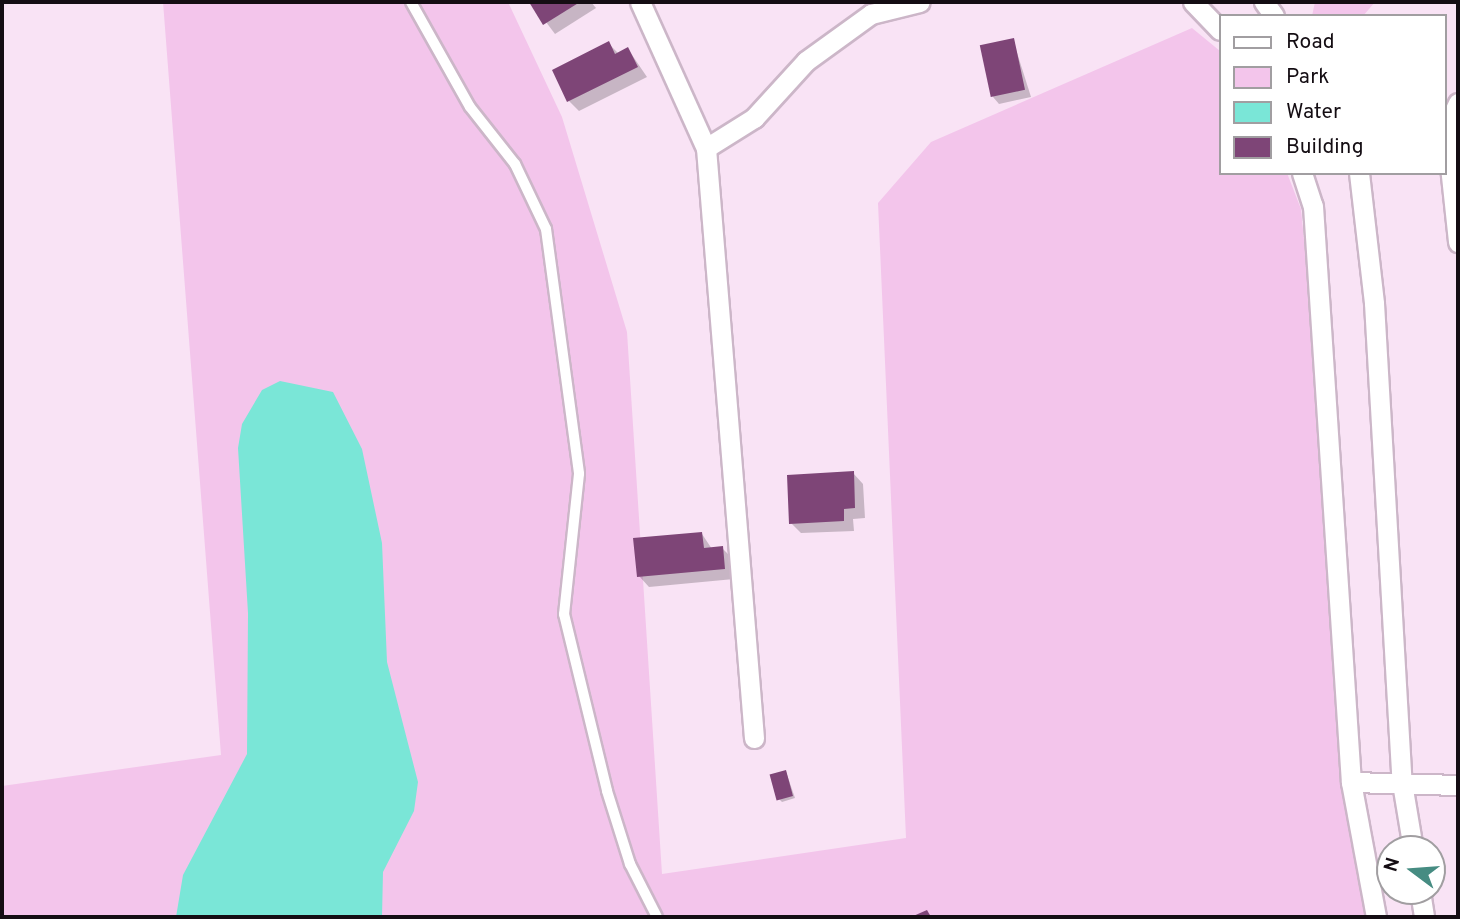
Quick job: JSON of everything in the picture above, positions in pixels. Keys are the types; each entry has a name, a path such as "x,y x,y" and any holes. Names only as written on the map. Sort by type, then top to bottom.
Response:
{"street":[{"path":"640,2 706,148 720,264 754,738"},
{"path":"706,148 754,118 806,61 871,14 920,2"},
{"path":"1193,2 1218,28"},
{"path":"1458,103 1446,129 1458,242"},
{"path":"1303,175 1314,219 1352,782 1376,917"},
{"path":"1359,175 1374,303 1402,783 1411,835"},
{"path":"1352,782 1458,785"}],"lane":[{"path":"411,2 470,107 515,164 546,229 579,474 564,614 607,791 630,864 657,917"}],"green space":[{"path":"163,2 508,2 562,117 627,332 662,874 906,838 878,203 931,142 1192,28 1218,49 1218,175 1288,175 1301,209 1371,917 2,917 2,786 221,755"},
{"path":"1315,2 1375,2 1365,14 1312,14"}],"water":[{"path":"280,381 333,392 362,449 382,543 387,662 418,782 414,811 383,872 382,917 176,917 183,875 247,754 248,613 238,448 242,424 262,390"}],"building":[{"path":"529,2 580,2 543,25"},
{"path":"1014,38 1025,90 991,97 980,45"},
{"path":"609,41 615,54 628,47 638,67 567,102 552,70"},
{"path":"854,471 855,508 844,509 844,521 789,524 787,475"},
{"path":"702,532 704,548 723,546 725,569 637,577 633,538"},
{"path":"786,770 793,796 777,800 770,774"},
{"path":"927,910 931,917 911,917"}]}
